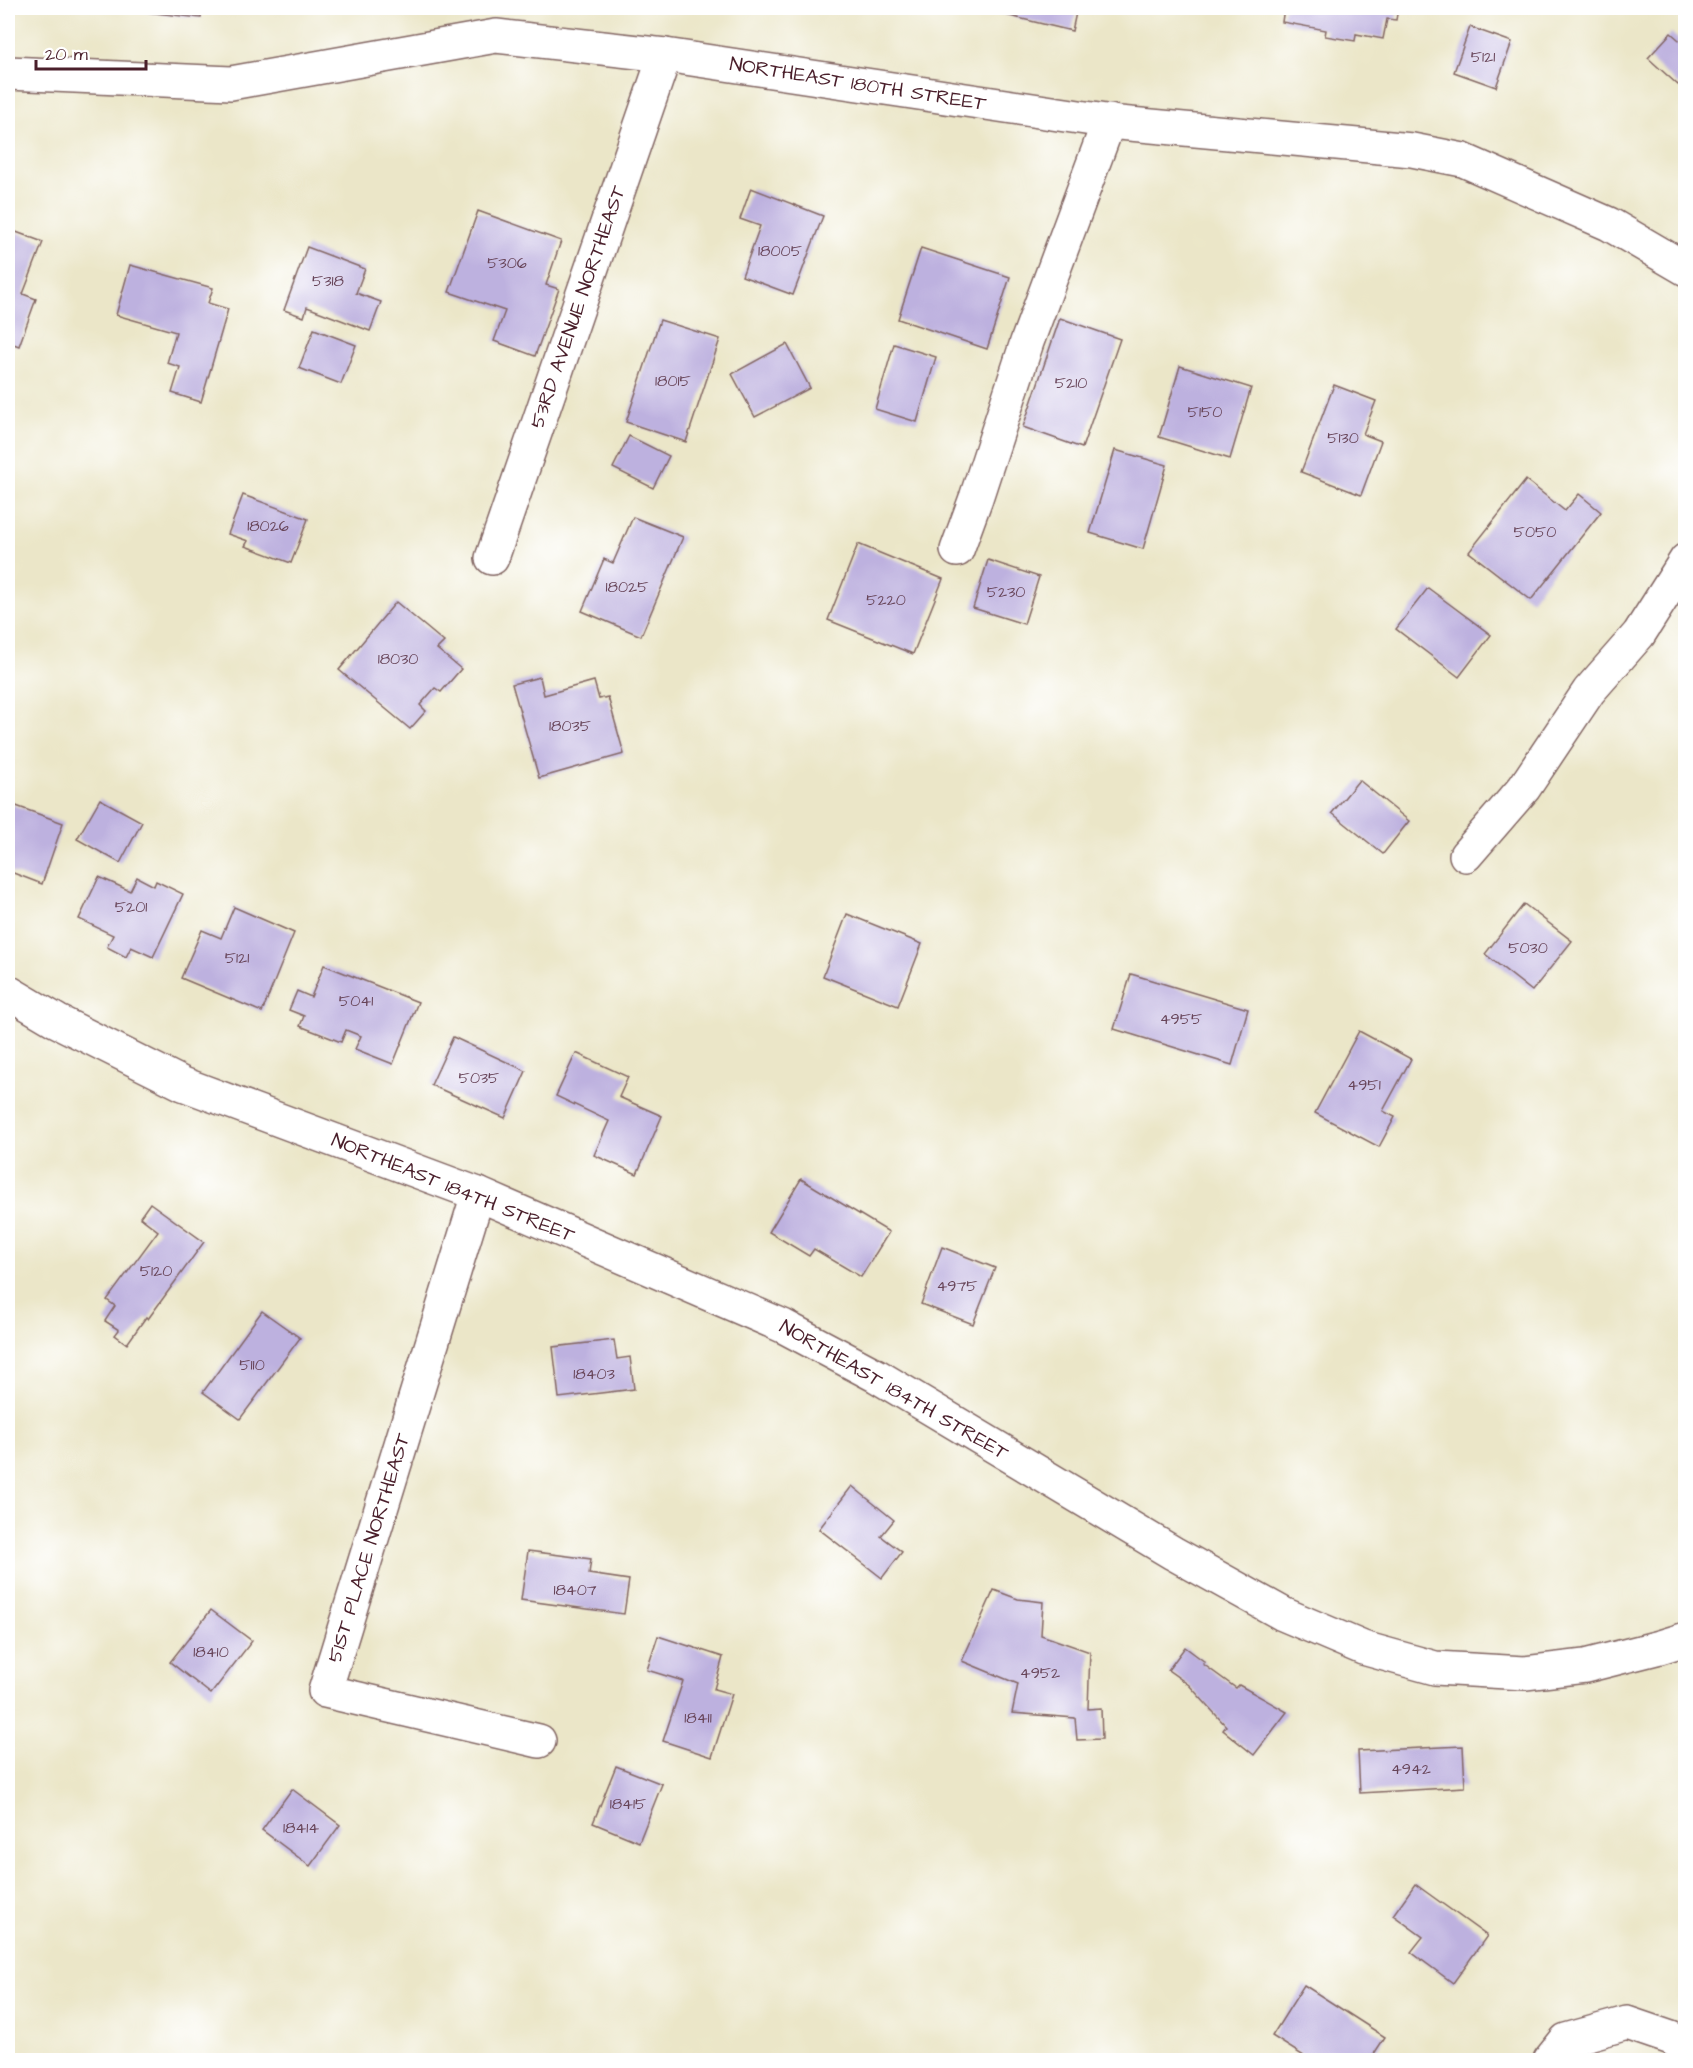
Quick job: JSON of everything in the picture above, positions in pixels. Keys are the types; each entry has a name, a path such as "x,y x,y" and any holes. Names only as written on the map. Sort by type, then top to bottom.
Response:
{"street":[{"name":"NORTHEAST 180TH STREET","path":"8,73 231,83 496,36 665,55 1109,122 1412,150 1463,160 1610,224 1686,269"},
{"name":"53RD AVENUE NORTHEAST","path":"492,558 665,55"},
{"path":"957,550 1027,342 1109,122"},
{"path":"1466,855 1524,788 1589,692 1639,634 1686,561"},
{"name":"NORTHEAST 184TH STREET","path":"8,992 57,1021 183,1084 478,1194 783,1326 877,1376 1173,1553 1283,1614 1364,1648 1434,1668 1525,1673 1585,1666 1686,1639"},
{"name":"51ST PLACE NORTHEAST","path":"478,1194 325,1691 539,1741"},
{"path":"1550,2061 1566,2040 1627,2023 1671,2038 1686,2047"}],"building":[{"path":"118,8 202,8 201,18"},
{"path":"977,8 1077,8 1072,31"},
{"path":"1284,8 1398,8 1396,20 1387,19 1383,39 1356,34 1355,41 1325,36 1326,30 1282,22"},
{"path":"1470,27 1512,42 1496,87 1454,72"},
{"path":"1671,33 1686,46 1686,77 1678,85 1648,58"},
{"path":"751,188 823,216 793,295 742,276 760,226 740,219"},
{"path":"478,211 561,241 546,285 559,289 535,356 494,341 505,311 449,292"},
{"path":"8,229 43,242 23,294 36,299 19,346 8,342"},
{"path":"307,247 365,269 356,293 381,302 370,331 307,307 304,317 284,310"},
{"path":"921,248 1010,277 987,349 898,319"},
{"path":"130,265 213,288 208,303 228,309 201,402 172,393 180,367 167,363 176,332 116,315"},
{"path":"1060,318 1120,339 1082,448 1023,427"},
{"path":"660,320 720,339 686,442 626,422"},
{"path":"314,329 356,345 341,384 299,368"},
{"path":"787,344 810,388 755,417 732,374"},
{"path":"894,344 936,357 917,422 875,409"},
{"path":"1180,366 1251,388 1230,459 1159,437"},
{"path":"1334,385 1376,401 1363,434 1381,441 1361,495 1301,472"},
{"path":"629,436 669,456 653,488 613,468"},
{"path":"1115,450 1167,465 1143,549 1090,533"},
{"path":"1526,480 1565,511 1579,494 1601,512 1531,600 1469,552"},
{"path":"243,495 308,519 291,563 245,546 248,541 228,534"},
{"path":"633,517 683,537 641,636 582,611 604,559 613,563"},
{"path":"858,544 943,579 913,654 828,620"},
{"path":"988,560 1039,577 1024,624 973,608"},
{"path":"1428,588 1491,635 1459,677 1396,629"},
{"path":"396,602 444,642 437,649 461,669 441,692 435,688 420,705 426,711 410,729 339,670"},
{"path":"540,677 544,695 594,681 599,699 608,697 624,754 539,778 512,684"},
{"path":"1359,780 1409,821 1383,854 1332,813"},
{"path":"100,799 142,822 120,863 77,839"},
{"path":"8,803 63,823 42,884 8,871"},
{"path":"99,877 130,891 137,877 154,886 156,881 183,894 153,957 131,947 126,957 107,947 113,935 79,919"},
{"path":"1524,904 1572,941 1532,991 1485,954"},
{"path":"234,907 294,933 262,1012 181,978 202,930 221,938"},
{"path":"847,914 922,944 898,1006 823,976"},
{"path":"324,965 418,1002 393,1064 355,1049 361,1036 346,1030 341,1042 300,1026 304,1016 289,1010 297,991 311,997"},
{"path":"1131,974 1248,1009 1232,1065 1114,1029"},
{"path":"1359,1031 1411,1059 1383,1111 1395,1117 1379,1147 1315,1113"},
{"path":"453,1037 526,1071 505,1118 431,1085"},
{"path":"576,1053 628,1077 619,1097 662,1116 637,1174 594,1155 609,1121 556,1096"},
{"path":"801,1179 889,1232 861,1277 814,1249 809,1256 769,1232"},
{"path":"150,1203 204,1242 127,1344 115,1335 119,1330 105,1321 115,1306 107,1300 158,1231 140,1217"},
{"path":"942,1247 995,1268 973,1324 921,1304"},
{"path":"262,1311 300,1338 240,1419 203,1392"},
{"path":"614,1340 617,1359 630,1357 634,1389 559,1398 553,1347"},
{"path":"852,1486 894,1520 881,1536 902,1552 882,1578 819,1529"},
{"path":"528,1551 591,1559 589,1574 629,1580 624,1614 521,1600"},
{"path":"994,1590 1018,1599 1043,1602 1041,1635 1090,1652 1088,1709 1101,1708 1102,1739 1077,1740 1075,1718 1012,1713 1018,1684 962,1661"},
{"path":"211,1610 252,1641 211,1694 170,1662"},
{"path":"658,1636 723,1657 714,1689 732,1694 712,1757 663,1741 683,1681 647,1670"},
{"path":"1185,1647 1205,1662 1203,1664 1236,1688 1239,1685 1287,1712 1254,1755 1223,1730 1226,1726 1189,1685 1168,1670"},
{"path":"1463,1746 1465,1787 1360,1793 1358,1751"},
{"path":"616,1766 662,1784 639,1842 593,1823"},
{"path":"292,1789 340,1825 310,1866 262,1830"},
{"path":"1415,1884 1487,1936 1453,1983 1411,1952 1423,1937 1393,1915"},
{"path":"1304,1985 1385,2037 1370,2060 1310,2060 1272,2036"}]}
